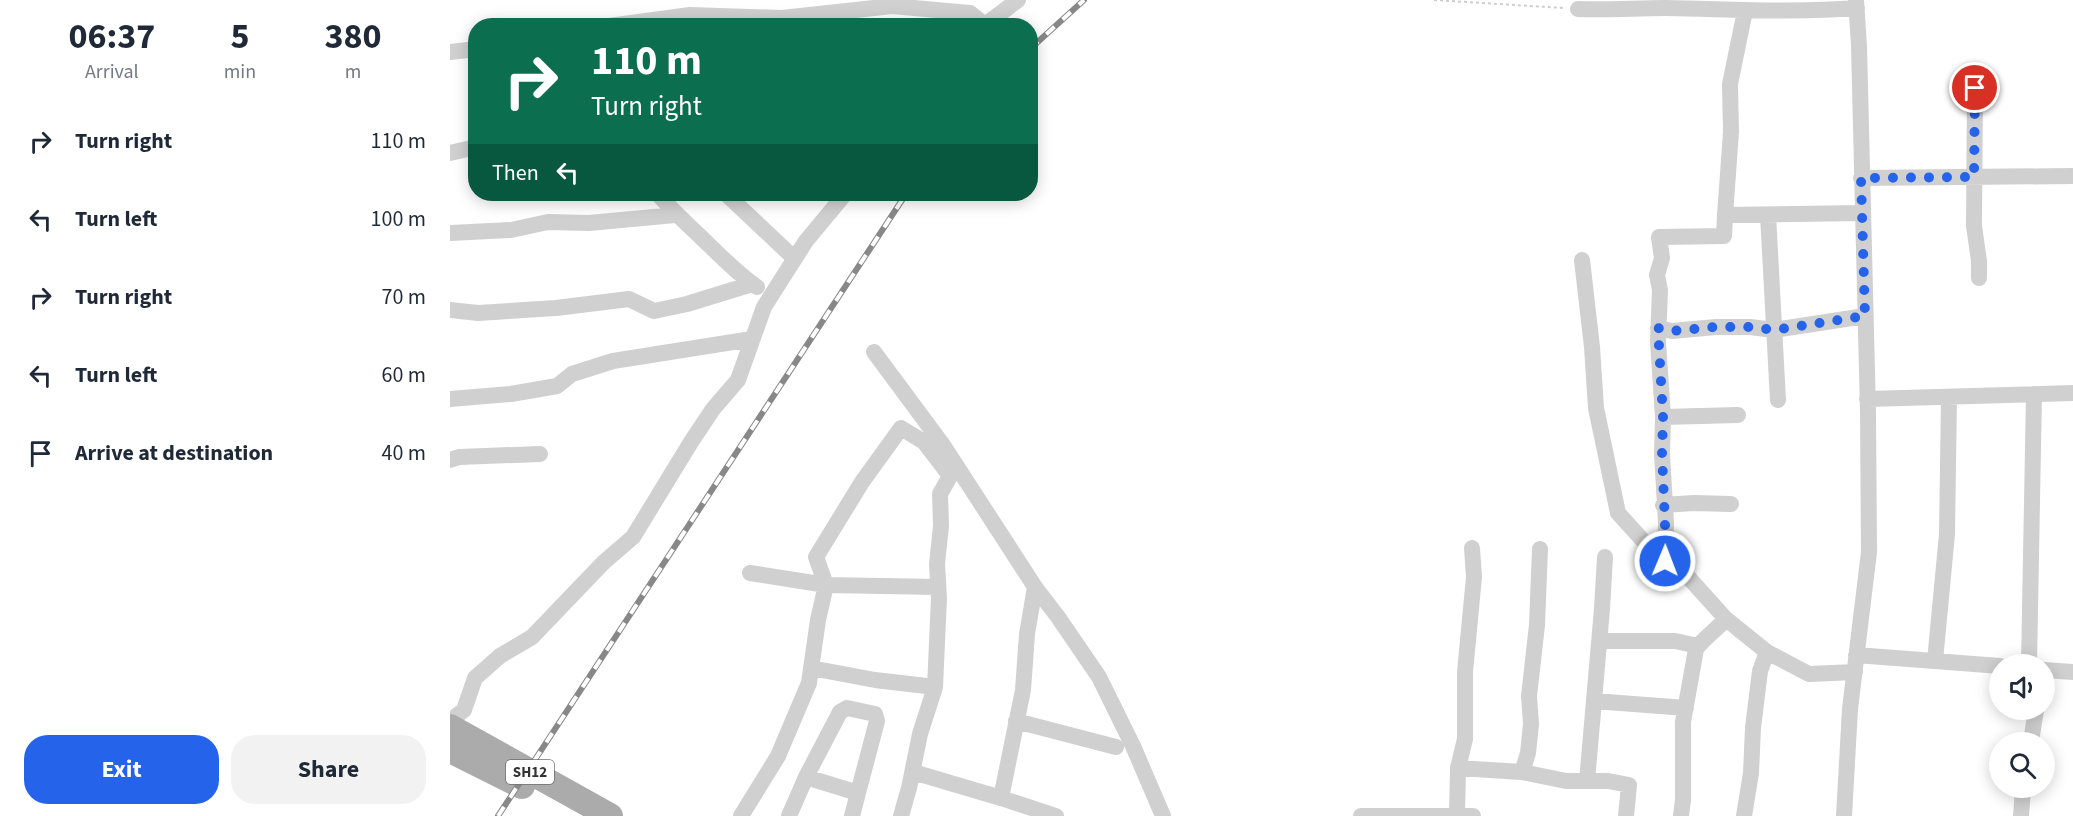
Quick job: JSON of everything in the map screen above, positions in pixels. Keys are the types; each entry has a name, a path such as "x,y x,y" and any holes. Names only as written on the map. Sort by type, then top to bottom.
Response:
{"main road":[{"name":"SH12","path":"450,727 610,816"},
{"name":"SH12","path":"450,750 582,816"}],"street":[{"path":"995,18 1018,0"},
{"path":"1578,9 1815,11 1856,4 1859,46 1869,552 1850,709 1844,816"},
{"path":"798,18 892,6 970,13 977,18"},
{"path":"1665,561 1663,417 1658,328 1660,290 1657,275 1662,258 1659,237 1724,236 1731,132 1730,84 1745,11"},
{"path":"668,18 690,15 722,18"},
{"path":"450,52 468,50"},
{"path":"1975,88 1974,226 1979,261 1978,278"},
{"path":"450,153 468,149"},
{"path":"1861,178 2073,176"},
{"path":"664,201 675,215 708,243 738,274 771,296"},
{"path":"733,201 794,258"},
{"path":"450,721 464,710 475,678 500,656 532,638 604,561 633,537 713,409 738,380 764,307 828,201"},
{"path":"1725,215 1862,213"},
{"path":"450,233 511,230 548,222 589,223 675,215"},
{"path":"1768,215 1778,400"},
{"path":"1582,260 1596,408 1618,513 1656,555 1689,578 1726,619 1767,652 1809,674 1856,663 1935,661 1989,665"},
{"path":"450,310 478,313 556,308 630,299 654,311 687,304 752,284"},
{"path":"1658,328 1672,331 1716,327 1774,330 1865,316"},
{"path":"450,399 511,394 557,386 572,374 613,361 752,339"},
{"path":"874,352 943,445 953,471"},
{"path":"1867,399 2073,393"},
{"path":"2029,654 2034,394"},
{"path":"1935,661 1947,534 1949,397"},
{"path":"1663,417 1738,416"},
{"path":"741,816 778,756 809,683 818,620 826,585 816,557 862,482 901,428 924,442 953,471 1099,677 1135,749 1163,816"},
{"path":"450,460 540,454"},
{"path":"901,816 920,734 935,687 937,564 941,526 940,494 953,471"},
{"path":"1663,505 1731,504"},
{"path":"1361,816 1465,815 1458,768 1465,739 1465,672 1474,577 1472,548"},
{"path":"1522,772 1528,753 1531,724 1529,696 1537,625 1540,549"},
{"path":"1587,781 1605,557"},
{"path":"750,573 826,585 938,587"},
{"path":"1001,798 1023,690 1027,634 1035,587"},
{"path":"1681,816 1683,722 1696,649 1726,619"},
{"path":"1600,641 1675,641 1698,646"},
{"path":"1744,816 1752,773 1753,728 1760,671 1767,652"},
{"path":"811,668 874,680 935,687"},
{"path":"2055,670 2073,672"},
{"path":"1594,701 1686,708"},
{"path":"789,816 840,711 847,708 875,714 877,721 852,816"},
{"path":"1016,721 1116,747"},
{"path":"1458,768 1522,772 1566,781 1608,781 1629,786 1626,816"},
{"path":"913,772 1056,816"},
{"path":"806,777 858,793"},
{"path":"2021,816 2022,798"}],"path":[{"path":"1434,0 1578,9"}],"railway":[{"path":"1038,42 1084,0"},
{"path":"498,816 901,201"}],"route":[{"path":"1665,561 1663,417 1658,328 1672,331 1716,327 1774,330 1865,316 1861,178 1974,177 1975,88"}]}
